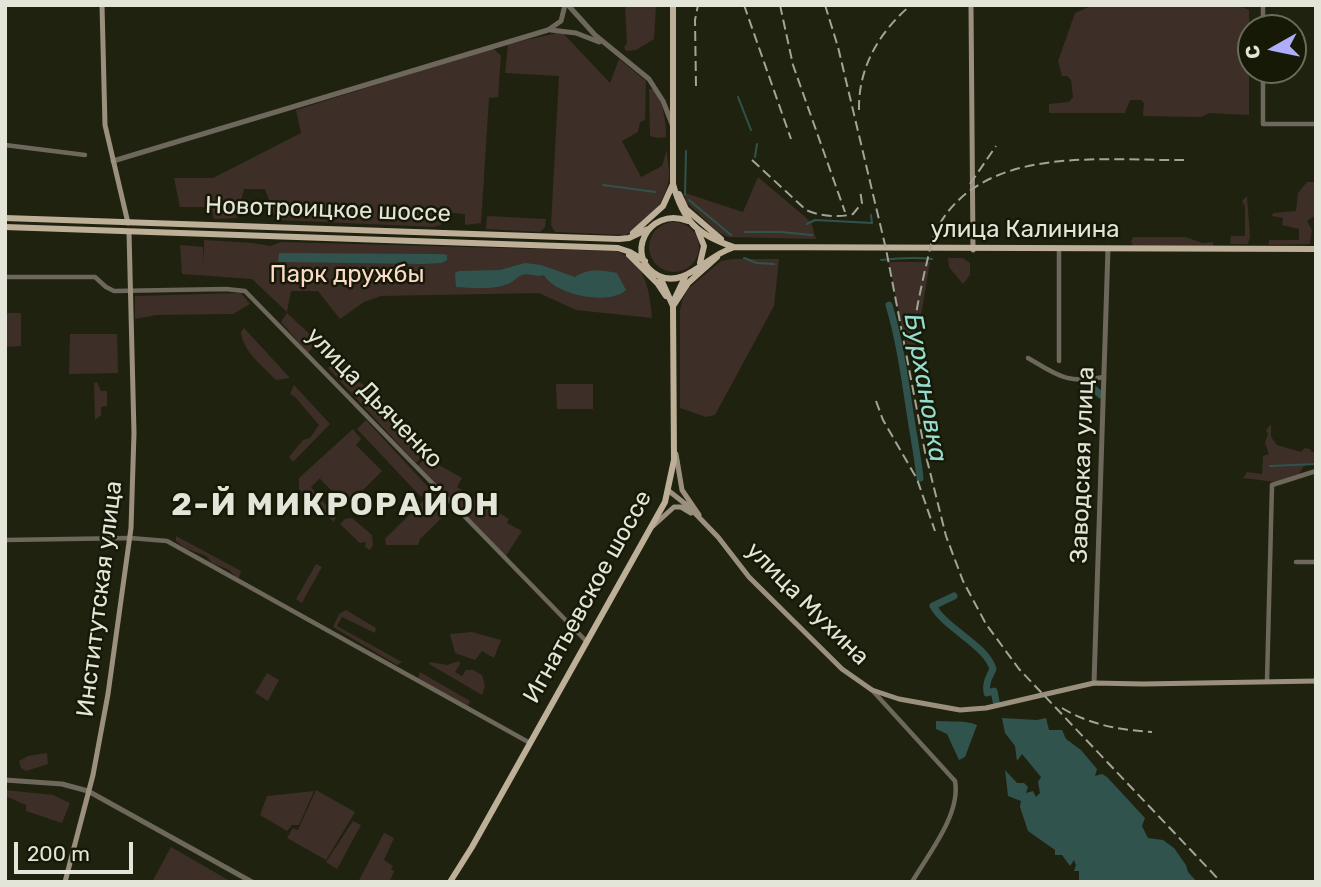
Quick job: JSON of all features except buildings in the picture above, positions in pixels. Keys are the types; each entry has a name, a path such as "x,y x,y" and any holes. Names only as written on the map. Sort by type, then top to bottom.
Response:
{"main road":[{"path":"102,5 104,113 129,232"},
{"path":"673,5 673,184 680,208 688,221"},
{"path":"971,5 973,250"},
{"path":"661,219 673,184"},
{"path":"619,239 635,232 657,213 673,184"},
{"path":"673,184 686,209 713,234 734,247"},
{"path":"685,277 668,279 660,276 651,270 645,261 642,245 648,229 661,219 679,217 716,240 734,247"},
{"name":"Новотроицкое шоссе","path":"5,218 619,239 648,229"},
{"name":"Новотроицкое шоссе","path":"5,227 618,248 645,261"},
{"path":"697,228 704,246 699,265"},
{"name":"Институтская улица","path":"65,882 88,791 108,694 130,538 134,472 129,232"},
{"path":"673,306 677,289 685,277 720,252 734,247"},
{"path":"673,306 688,283 717,257 734,247"},
{"name":"улица Калинина","path":"734,247 1316,250"},
{"path":"618,248 658,284 673,306"},
{"path":"660,276 673,306"},
{"name":"Игнатьевское шоссе","path":"450,882 653,526 668,491 674,460 673,306"},
{"path":"674,437 682,489 702,521"},
{"name":"улица Мухина","path":"668,491 702,521 752,580 842,669 872,690 899,699 960,710 986,708 1094,683 1316,681"},
{"path":"653,526 671,508 678,506 702,521"}],"street":[{"path":"113,161 548,30 561,21 567,5 608,46 649,79 660,95 672,124"},
{"path":"548,30 576,33 608,46"},
{"path":"1263,84 1263,124 1316,124"},
{"path":"5,145 85,155"},
{"name":"Заводская улица","path":"1094,683 1108,248"},
{"path":"1059,249 1059,361"},
{"path":"5,277 95,277 114,291 131,291"},
{"name":"улица Дьяченко","path":"131,291 240,289 250,295 587,642"},
{"path":"1028,359 1072,381 1104,377"},
{"path":"1267,681 1272,485 1316,471"},
{"path":"5,540 130,538 167,541 530,743"},
{"path":"1296,562 1316,562"},
{"path":"872,690 955,781 958,795 953,812 912,882"},
{"path":"5,780 62,784 88,791 252,882"}],"green space":[{"path":"625,5 656,5 654,39 636,50 626,51 624,47 627,43"},
{"path":"1093,5 1225,5 1249,10 1249,14 1237,14 1237,84 1249,84 1249,115 1209,113 1201,117 1143,116 1144,103 1141,100 1130,100 1125,113 1049,113 1049,104 1069,102 1073,97 1071,80 1062,76 1058,61 1075,13"},
{"path":"562,32 610,83 619,59 646,81 645,120 640,122 638,132 622,141 641,177 662,166 667,150 669,178 664,196 654,212 641,225 625,235 555,232 551,225 559,76 505,73 508,44"},
{"path":"493,48 501,56 498,97 489,98 481,223 465,225 465,214 443,212 441,225 434,227 276,220 265,189 244,189 237,218 214,219 211,207 180,207 174,178 213,178 301,133 296,110"},
{"path":"649,89 655,89 660,101 665,118 666,137 650,136"},
{"path":"758,177 811,222 816,239 728,237 718,232 686,202 685,193 743,212"},
{"path":"1307,182 1316,182 1316,215 1307,221 1312,230 1310,244 1269,245 1269,240 1299,240 1299,229 1282,225 1283,218 1272,216 1273,213 1296,211 1298,193"},
{"path":"1247,196 1250,237 1248,244 1230,244 1231,236 1245,236 1245,207 1242,201"},
{"path":"487,216 546,219 545,227 540,232 486,229"},
{"path":"674,222 692,229 699,247 692,265 674,272 656,265 649,247 656,229"},
{"path":"1133,237 1185,237 1203,243 1213,242 1213,247 1134,247 1131,242"},
{"name":"Парк дружбы","path":"204,240 270,246 281,242 616,251 640,269 650,298 652,318 576,310 539,293 381,296 364,302 340,319 318,291 291,291 287,312 252,279 182,274 180,245 203,247 204,264"},
{"path":"948,258 963,258 970,263 970,275 963,284 949,267"},
{"path":"779,259 774,306 715,415 706,417 680,408 680,310 689,288 721,261"},
{"path":"889,262 930,262 913,364 902,328"},
{"path":"241,293 250,304 233,314 156,315 135,319 135,296"},
{"path":"5,313 21,313 21,346 5,347"},
{"path":"287,313 318,342 308,353 281,322"},
{"path":"244,328 290,378 276,380 254,358 245,346 241,332"},
{"path":"70,334 117,334 118,373 69,374"},
{"path":"335,362 348,363 354,368 352,378 382,396 380,399 384,401 379,410 414,438 420,459 416,463 328,368"},
{"path":"97,382 101,391 107,391 107,406 101,407 101,415 95,420 94,383"},
{"path":"556,384 593,384 593,409 557,409"},
{"path":"294,385 330,424 293,462 289,457 303,440 310,438 319,425 290,394"},
{"path":"366,420 430,489 421,497 357,429"},
{"path":"1271,424 1271,437 1277,445 1301,452 1305,448 1310,449 1316,452 1316,462 1304,466 1299,474 1276,482 1243,478 1247,472 1262,474 1263,456 1269,454 1265,443 1268,434 1266,430"},
{"path":"353,429 361,439 356,445 382,471 347,506 320,479 324,474 311,487 336,517 334,522 299,489 299,478"},
{"path":"425,457 462,478 457,487 509,519 507,523 522,531 504,559 416,468"},
{"path":"432,492 450,510 420,539 418,545 386,545 385,539"},
{"path":"352,518 372,535 373,546 369,550 365,547 366,542 360,543 340,524 345,519"},
{"path":"176,536 241,571 239,578 229,570 212,563 206,556 185,548 176,541"},
{"path":"316,564 322,567 302,603 296,599"},
{"path":"346,610 376,628 375,633 342,617 337,626 402,662 397,665 333,627 339,614"},
{"path":"472,632 501,640 494,658 482,651 475,660 455,653 450,634"},
{"path":"459,661 455,672 462,676 466,670 473,670 482,675 485,686 482,695 429,664 447,665"},
{"path":"420,672 470,701 468,706 418,679"},
{"path":"267,673 279,680 268,701 255,693"},
{"path":"47,753 48,764 26,771 21,768 19,761 28,756"},
{"path":"5,790 53,795 70,803 62,823 26,811 26,805 5,796"},
{"path":"316,790 355,812 326,860 287,838 293,828 298,830"},
{"path":"314,791 299,825 292,825 287,831 260,815 267,796"},
{"path":"353,821 361,825 337,869 326,862"},
{"path":"384,833 394,838 384,860 393,866 391,879 385,882 358,882"},
{"path":"171,847 230,881 152,882"}],"water":[{"path":"279,253 443,254 447,255 447,260 442,263 423,264 278,262"},
{"path":"525,263 541,265 575,277 590,271 617,273 626,290 618,295 595,298 570,293 550,282 544,275 528,274 496,287 456,287 455,273 459,271 500,270"},
{"path":"1002,718 1046,718 1049,730 1062,730 1066,739 1081,750 1097,769 1095,776 1102,774 1107,777 1145,818 1142,826 1148,838 1163,840 1174,848 1197,882 1079,880 1079,871 1074,871 1074,860 1070,866 1062,855 1055,855 1055,850 1028,831 1020,807 1021,801 1008,796 1005,770 1017,783 1024,783 1028,787 1026,793 1033,791 1036,797 1040,793 1038,782 1041,777 1022,754 1017,761 1015,746 1005,733"},
{"path":"936,721 977,725 965,757 959,760 947,734 936,729"}],"waterway":[{"path":"738,97 751,130"},
{"path":"755,157 757,144"},
{"path":"685,195 686,151"},
{"path":"603,185 655,192"},
{"path":"689,200 731,235"},
{"path":"807,224 815,220 872,223 871,215"},
{"path":"745,232 812,235"},
{"path":"744,258 757,263 774,264"},
{"name":"Бурхановка","path":"881,260 932,259"},
{"name":"Бурхановка","path":"889,305 902,361 920,478"},
{"name":"Бурхановка","path":"1094,389 1101,395"},
{"name":"Бурхановка","path":"1270,466 1316,464"},
{"name":"Бурхановка","path":"954,596 933,606 989,660 993,669 987,684 987,693 994,691 996,701"}],"railway":[{"path":"696,86 695,20 698,5"},
{"path":"744,5 791,139"},
{"path":"780,5 793,65 845,212"},
{"path":"825,5 838,47 886,249 925,452 946,536 963,581 986,624 1019,669 1221,882"},
{"path":"859,110 862,80 873,52 889,27 911,5"},
{"path":"970,184 996,146"},
{"path":"752,160 806,210 817,214 853,214 862,203 860,190"},
{"path":"913,355 916,312 932,241 939,225 960,199 986,181 1016,169 1049,162 1184,160"},
{"path":"876,401 883,420 917,479 935,531"},
{"path":"1062,708 1083,719 1106,726 1152,732"}],"district":[{"name":"2-Й МИКРОРАЙОН","path":"336,506"}]}
